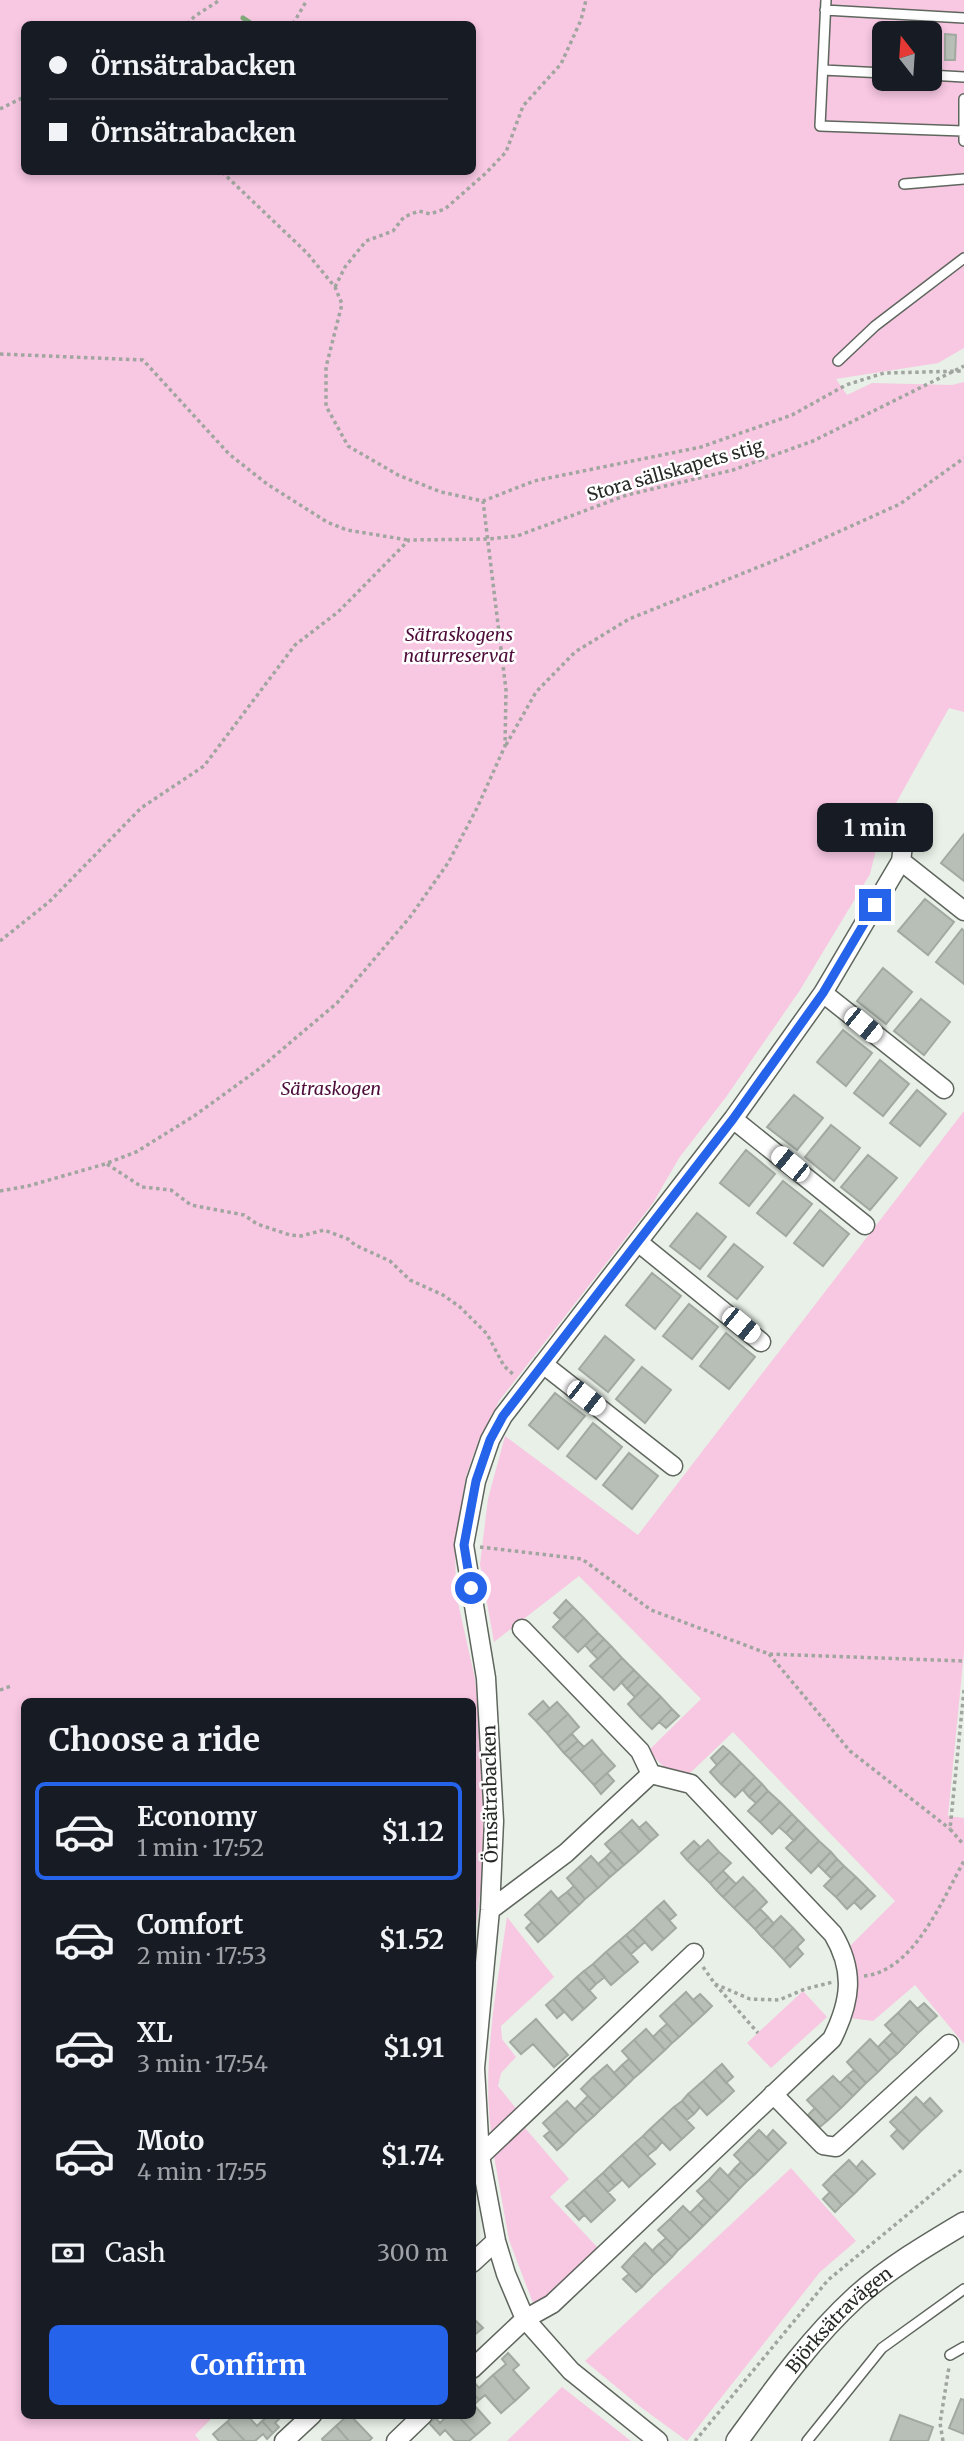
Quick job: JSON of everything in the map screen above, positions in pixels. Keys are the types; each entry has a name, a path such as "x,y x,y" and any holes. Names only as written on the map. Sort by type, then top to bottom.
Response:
{"street":[{"name":"Örnsätrabacken","path":"476,2057 490,1910 494,1821 486,1678 464,1545 476,1481 490,1440 503,1416 733,1119 823,993 901,861 904,838"},
{"path":"901,861 964,911"},
{"path":"823,993 944,1089"},
{"path":"733,1119 865,1224"},
{"path":"638,1242 761,1342"},
{"path":"543,1364 673,1466"},
{"path":"522,1629 640,1751 651,1774"},
{"path":"490,1910 566,1853 651,1774"},
{"path":"476,2365 525,2319 552,2304 832,2039 844,2014 848,1978 842,1949 833,1934 691,1784 651,1774"},
{"path":"476,2159 694,1953"},
{"path":"773,2094 823,2145 836,2147 949,2044"},
{"name":"Örnsätrabacken","path":"476,2159 506,2274 525,2319 570,2371 659,2441"},
{"name":"Björksätravägen","path":"737,2441 807,2348 838,2315 880,2278 964,2223"},
{"path":"476,2259 496,2241"},
{"path":"285,2441 308,2419"},
{"path":"396,2441 419,2419"}],"lane":[{"path":"826,0 820,126 963,137 964,99"},
{"path":"825,10 964,18"},
{"path":"822,70 872,72"},
{"path":"942,76 964,77"},
{"path":"904,184 964,178"},
{"path":"838,361 875,326 964,258"},
{"path":"807,2441 882,2348 964,2289"},
{"path":"950,2355 964,2347"}],"path":[{"path":"190,21 220,0"},
{"path":"295,21 307,0"},
{"path":"335,287 345,267 366,241 393,232 404,217 419,211 430,214 445,209 506,152 523,106 561,64 581,20 586,0"},
{"path":"0,109 21,98"},
{"path":"225,175 307,253 335,287 342,304 326,366 326,406 348,446 398,475 441,492 483,501 534,481 701,447 792,415 846,385 884,373 964,369"},
{"name":"Stora sällskapets stig","path":"0,354 144,360 229,454 267,484 327,522 347,530 410,540 517,536 626,495 733,470 813,441 955,370"},
{"path":"0,1191 28,1186 105,1164 136,1152 194,1116 259,1069 337,1003 410,917 448,863 505,746 536,692 575,652 629,619 776,560 900,505 964,458"},
{"path":"483,501 506,690 505,746"},
{"path":"0,941 49,902 141,808 204,766 295,645 344,607 410,540"},
{"path":"105,1164 142,1187 171,1189 191,1205 244,1215 257,1224 290,1235 301,1236 324,1230 348,1239 390,1261 410,1280 443,1295 460,1307 487,1334 504,1366 527,1384"},
{"path":"464,1545 582,1559 651,1610 769,1654 964,1661"},
{"path":"769,1654 850,1751 950,1829 964,1845"},
{"path":"0,1690 11,1686"},
{"path":"950,1829 964,1690"},
{"path":"715,1984 750,1999 779,2000 805,1989 848,1978 876,1975 897,1964 924,1931 964,1861"},
{"path":"694,1953 715,1984 758,2033"},
{"path":"695,2441 828,2280 964,2168"},
{"path":"943,2441 940,2423 950,2355"}],"green space":[{"name":"Sätraskogen","path":"0,0 964,0 964,348 938,363 836,379 847,395 872,383 952,385 964,382 964,712 949,708 881,830 870,874 800,990 726,1097 679,1158 653,1203 499,1401 479,1439 466,1476 455,1543 456,1594 475,1679 484,1771 482,1881 476,1924 476,1698 21,1698 21,2419 211,2419 195,2435 200,2441 0,2441"},
{"path":"964,1111 964,1652 948,1816 964,1818 964,2044 915,1985 873,2021 850,2018 856,1990 850,1946 895,1901 733,1732 688,1775 664,1767 648,1751 701,1699 579,1576 494,1642 480,1564 488,1499 505,1436 638,1535"},
{"path":"507,1917 554,1977 501,2026 502,2039 516,2057 501,2073 498,2086 518,2111 496,2133 491,2132 489,2051"},
{"path":"803,1991 827,2017 771,2068 747,2043"},
{"path":"525,2128 569,2179 550,2197 599,2249 548,2299 533,2303 509,2240 494,2156"},
{"path":"791,2168 856,2241 820,2272 687,2441 585,2361"},
{"path":"562,2387 631,2441 507,2441"}],"building":[{"path":"945,34 956,35 955,60 945,60"},
{"path":"964,834 964,881 941,863"},
{"path":"925,899 954,922 928,955 898,931"},
{"path":"962,929 964,931 964,984 936,962"},
{"path":"883,968 912,992 886,1024 857,1001"},
{"path":"921,999 950,1022 924,1055 894,1031"},
{"path":"843,1030 872,1053 846,1086 817,1062"},
{"path":"880,1060 909,1084 883,1116 854,1093"},
{"path":"917,1090 946,1114 920,1146 890,1123"},
{"path":"794,1095 823,1118 797,1150 767,1127"},
{"path":"831,1125 860,1148 834,1181 805,1157"},
{"path":"746,1150 775,1174 749,1206 720,1183"},
{"path":"868,1155 897,1178 870,1210 841,1187"},
{"path":"783,1181 812,1204 786,1236 757,1213"},
{"path":"820,1210 849,1234 823,1266 794,1243"},
{"path":"697,1213 726,1237 700,1269 670,1246"},
{"path":"734,1244 763,1267 737,1299 708,1276"},
{"path":"652,1273 681,1296 655,1329 626,1305"},
{"path":"689,1304 718,1327 692,1359 663,1336"},
{"path":"726,1333 755,1357 729,1389 700,1366"},
{"path":"605,1336 634,1360 608,1392 579,1369"},
{"path":"642,1367 671,1390 645,1423 616,1399"},
{"path":"555,1393 585,1416 558,1449 529,1425"},
{"path":"593,1423 622,1447 596,1479 567,1456"},
{"path":"629,1453 658,1476 632,1509 603,1485"},
{"path":"566,1600 573,1607 560,1619 554,1613"},
{"path":"573,1607 584,1618 564,1638 553,1627"},
{"path":"584,1618 598,1633 578,1652 564,1638"},
{"path":"598,1633 604,1639 591,1652 585,1645"},
{"path":"604,1639 611,1646 598,1659 591,1652"},
{"path":"611,1646 622,1658 602,1678 590,1666"},
{"path":"622,1658 634,1670 614,1690 602,1678"},
{"path":"634,1670 640,1676 627,1689 621,1682"},
{"path":"640,1676 648,1684 635,1697 627,1689"},
{"path":"648,1684 661,1697 640,1717 628,1704"},
{"path":"661,1697 672,1709 652,1729 640,1717"},
{"path":"543,1701 550,1709 536,1721 529,1714"},
{"path":"557,1702 568,1714 547,1733 536,1721"},
{"path":"672,1709 679,1716 666,1728 659,1722"},
{"path":"568,1714 579,1727 558,1746 547,1733"},
{"path":"572,1734 578,1741 564,1753 558,1746"},
{"path":"592,1740 603,1753 582,1772 570,1759"},
{"path":"578,1741 584,1747 570,1759 564,1753"},
{"path":"723,1746 730,1752 717,1765 711,1758"},
{"path":"730,1752 741,1763 721,1784 710,1772"},
{"path":"603,1753 615,1766 594,1785 582,1772"},
{"path":"741,1763 755,1777 735,1797 721,1784"},
{"path":"607,1773 614,1781 601,1794 594,1785"},
{"path":"755,1777 762,1784 749,1797 743,1790"},
{"path":"762,1784 768,1791 756,1803 749,1797"},
{"path":"768,1791 780,1802 760,1822 748,1811"},
{"path":"780,1802 792,1814 772,1834 760,1822"},
{"path":"792,1814 798,1820 786,1833 779,1827"},
{"path":"632,1820 651,1841 639,1852 620,1831"},
{"path":"798,1820 806,1828 794,1841 786,1833"},
{"path":"646,1822 658,1835 651,1841 639,1828"},
{"path":"806,1828 819,1841 799,1861 786,1848"},
{"path":"620,1831 639,1852 624,1865 605,1844"},
{"path":"708,1840 719,1852 698,1871 687,1860"},
{"path":"694,1841 700,1847 687,1860 681,1853"},
{"path":"819,1841 831,1852 811,1873 799,1861"},
{"path":"612,1851 624,1865 617,1871 605,1858"},
{"path":"719,1852 731,1863 710,1883 698,1871"},
{"path":"831,1852 837,1859 825,1872 818,1865"},
{"path":"591,1856 610,1877 598,1888 579,1867"},
{"path":"605,1858 617,1871 610,1877 598,1864"},
{"path":"837,1859 844,1866 831,1878 825,1872"},
{"path":"844,1866 856,1877 836,1897 824,1886"},
{"path":"579,1867 598,1888 585,1899 567,1878"},
{"path":"723,1871 729,1877 716,1890 710,1883"},
{"path":"729,1877 736,1884 723,1897 716,1890"},
{"path":"743,1877 755,1889 734,1908 723,1897"},
{"path":"856,1877 868,1889 847,1909 836,1897"},
{"path":"574,1886 585,1899 579,1905 567,1892"},
{"path":"755,1889 767,1902 747,1921 734,1908"},
{"path":"868,1889 875,1896 861,1909 854,1902"},
{"path":"551,1891 570,1913 557,1925 538,1903"},
{"path":"567,1892 579,1905 570,1913 558,1899"},
{"path":"664,1901 676,1915 670,1920 657,1907"},
{"path":"538,1903 557,1925 545,1936 525,1915"},
{"path":"657,1907 676,1928 664,1939 645,1918"},
{"path":"760,1909 768,1917 755,1929 747,1921"},
{"path":"781,1916 793,1928 773,1948 761,1936"},
{"path":"768,1917 774,1924 761,1936 755,1929"},
{"path":"645,1918 664,1939 652,1950 633,1929"},
{"path":"532,1922 545,1936 538,1942 526,1928"},
{"path":"793,1928 804,1940 784,1960 773,1948"},
{"path":"633,1929 645,1942 638,1948 626,1935"},
{"path":"626,1935 638,1948 631,1954 619,1941"},
{"path":"619,1941 638,1962 625,1973 606,1952"},
{"path":"797,1947 803,1954 790,1967 784,1960"},
{"path":"606,1952 625,1973 611,1985 593,1964"},
{"path":"593,1964 605,1977 596,1984 584,1971"},
{"path":"584,1971 596,1984 589,1991 577,1977"},
{"path":"577,1977 596,1998 584,2009 565,1988"},
{"path":"565,1988 584,2009 572,2020 553,1999"},
{"path":"686,1992 705,2013 693,2024 674,2003"},
{"path":"700,1994 712,2006 705,2013 693,2000"},
{"path":"553,1999 564,2012 557,2018 546,2005"},
{"path":"910,2001 930,2022 918,2033 898,2013"},
{"path":"674,2003 693,2024 679,2037 660,2016"},
{"path":"924,2003 937,2016 930,2022 917,2009"},
{"path":"898,2013 918,2033 905,2046 885,2025"},
{"path":"536,2019 568,2055 554,2067 533,2044 521,2054 510,2042"},
{"path":"667,2024 679,2037 672,2043 660,2030"},
{"path":"646,2029 665,2050 653,2061 634,2040"},
{"path":"660,2030 672,2043 665,2050 653,2037"},
{"path":"892,2033 905,2046 897,2054 884,2041"},
{"path":"870,2039 890,2060 878,2072 858,2051"},
{"path":"634,2040 653,2061 641,2072 622,2051"},
{"path":"884,2041 897,2054 890,2060 878,2047"},
{"path":"858,2051 878,2072 866,2083 847,2062"},
{"path":"629,2059 641,2072 634,2078 622,2065"},
{"path":"722,2064 733,2077 726,2083 715,2070"},
{"path":"607,2065 626,2086 613,2098 593,2077"},
{"path":"622,2065 634,2078 626,2086 614,2073"},
{"path":"715,2070 734,2091 722,2102 703,2081"},
{"path":"854,2070 866,2083 860,2089 847,2076"},
{"path":"833,2076 853,2096 841,2108 821,2087"},
{"path":"847,2076 860,2089 853,2096 840,2083"},
{"path":"593,2077 613,2098 601,2109 581,2089"},
{"path":"703,2081 722,2102 707,2115 688,2094"},
{"path":"821,2087 841,2108 827,2121 807,2100"},
{"path":"688,2094 700,2107 694,2114 682,2101"},
{"path":"588,2096 601,2109 594,2116 581,2103"},
{"path":"916,2097 936,2117 921,2131 902,2111"},
{"path":"930,2098 942,2111 936,2117 923,2105"},
{"path":"567,2101 587,2122 575,2133 555,2112"},
{"path":"682,2101 694,2114 687,2120 674,2107"},
{"path":"581,2103 594,2116 587,2122 575,2109"},
{"path":"674,2107 694,2128 682,2139 662,2118"},
{"path":"815,2108 827,2121 820,2127 808,2115"},
{"path":"902,2111 921,2131 910,2142 890,2122"},
{"path":"555,2112 575,2133 563,2145 543,2123"},
{"path":"662,2118 682,2139 670,2150 650,2129"},
{"path":"650,2129 662,2142 656,2149 643,2136"},
{"path":"759,2130 779,2150 768,2161 748,2141"},
{"path":"773,2130 786,2143 779,2150 767,2137"},
{"path":"897,2130 910,2142 903,2149 891,2136"},
{"path":"550,2131 563,2145 557,2150 544,2136"},
{"path":"643,2136 656,2149 647,2156 635,2143"},
{"path":"748,2141 768,2161 754,2175 734,2155"},
{"path":"635,2143 655,2164 641,2176 622,2155"},
{"path":"622,2155 641,2176 629,2187 610,2166"},
{"path":"849,2160 868,2180 854,2194 834,2174"},
{"path":"862,2161 875,2174 868,2180 856,2168"},
{"path":"741,2162 754,2175 747,2181 734,2169"},
{"path":"610,2166 622,2180 615,2186 603,2173"},
{"path":"720,2168 740,2188 729,2200 709,2180"},
{"path":"734,2169 747,2181 740,2188 728,2176"},
{"path":"603,2173 615,2186 608,2192 596,2179"},
{"path":"834,2174 854,2194 842,2205 823,2185"},
{"path":"596,2179 615,2200 603,2211 584,2190"},
{"path":"709,2180 729,2200 717,2212 697,2191"},
{"path":"584,2190 603,2211 591,2222 572,2201"},
{"path":"830,2192 842,2205 835,2212 823,2199"},
{"path":"704,2199 717,2212 711,2218 698,2205"},
{"path":"572,2201 584,2215 579,2220 566,2206"},
{"path":"698,2205 711,2218 703,2226 690,2213"},
{"path":"683,2206 703,2226 690,2239 670,2219"},
{"path":"670,2219 690,2239 678,2250 658,2230"},
{"path":"666,2238 678,2250 672,2257 659,2244"},
{"path":"645,2243 665,2264 653,2275 633,2255"},
{"path":"659,2244 672,2257 665,2264 652,2251"},
{"path":"633,2255 653,2275 642,2287 622,2267"},
{"path":"629,2274 642,2287 636,2292 623,2279"},
{"path":"476,2321 483,2328 476,2334"},
{"path":"508,2353 519,2365 513,2370 529,2388 515,2401 493,2375 506,2364 502,2359"},
{"path":"493,2375 515,2401 501,2413 485,2395 479,2400 476,2397 476,2384 479,2388"},
{"path":"961,2399 964,2400 964,2434 949,2428"},
{"path":"476,2407 490,2423 476,2435 461,2419 476,2419"},
{"path":"900,2415 933,2427 928,2441 890,2441"},
{"path":"230,2419 251,2419 257,2426 262,2421 273,2433 267,2439 263,2434 255,2441 245,2441 227,2422"},
{"path":"279,2419 275,2423 279,2427 273,2433 262,2421"},
{"path":"344,2419 354,2419 372,2438 369,2441 349,2441 336,2426"},
{"path":"437,2419 440,2423 444,2419 461,2419 476,2435 469,2441 455,2441 445,2430 440,2435 429,2423"},
{"path":"227,2422 245,2441 219,2441 213,2434"},
{"path":"336,2426 349,2441 323,2441 322,2439"}],"waterway":[{"path":"243,18 248,21"}],"route":[{"path":"471,1588 464,1545 476,1481 490,1440 503,1416 733,1119 823,993 875,905"}],"park label":[{"name":"Sätraskogens naturreservat","path":"459,644"}]}
